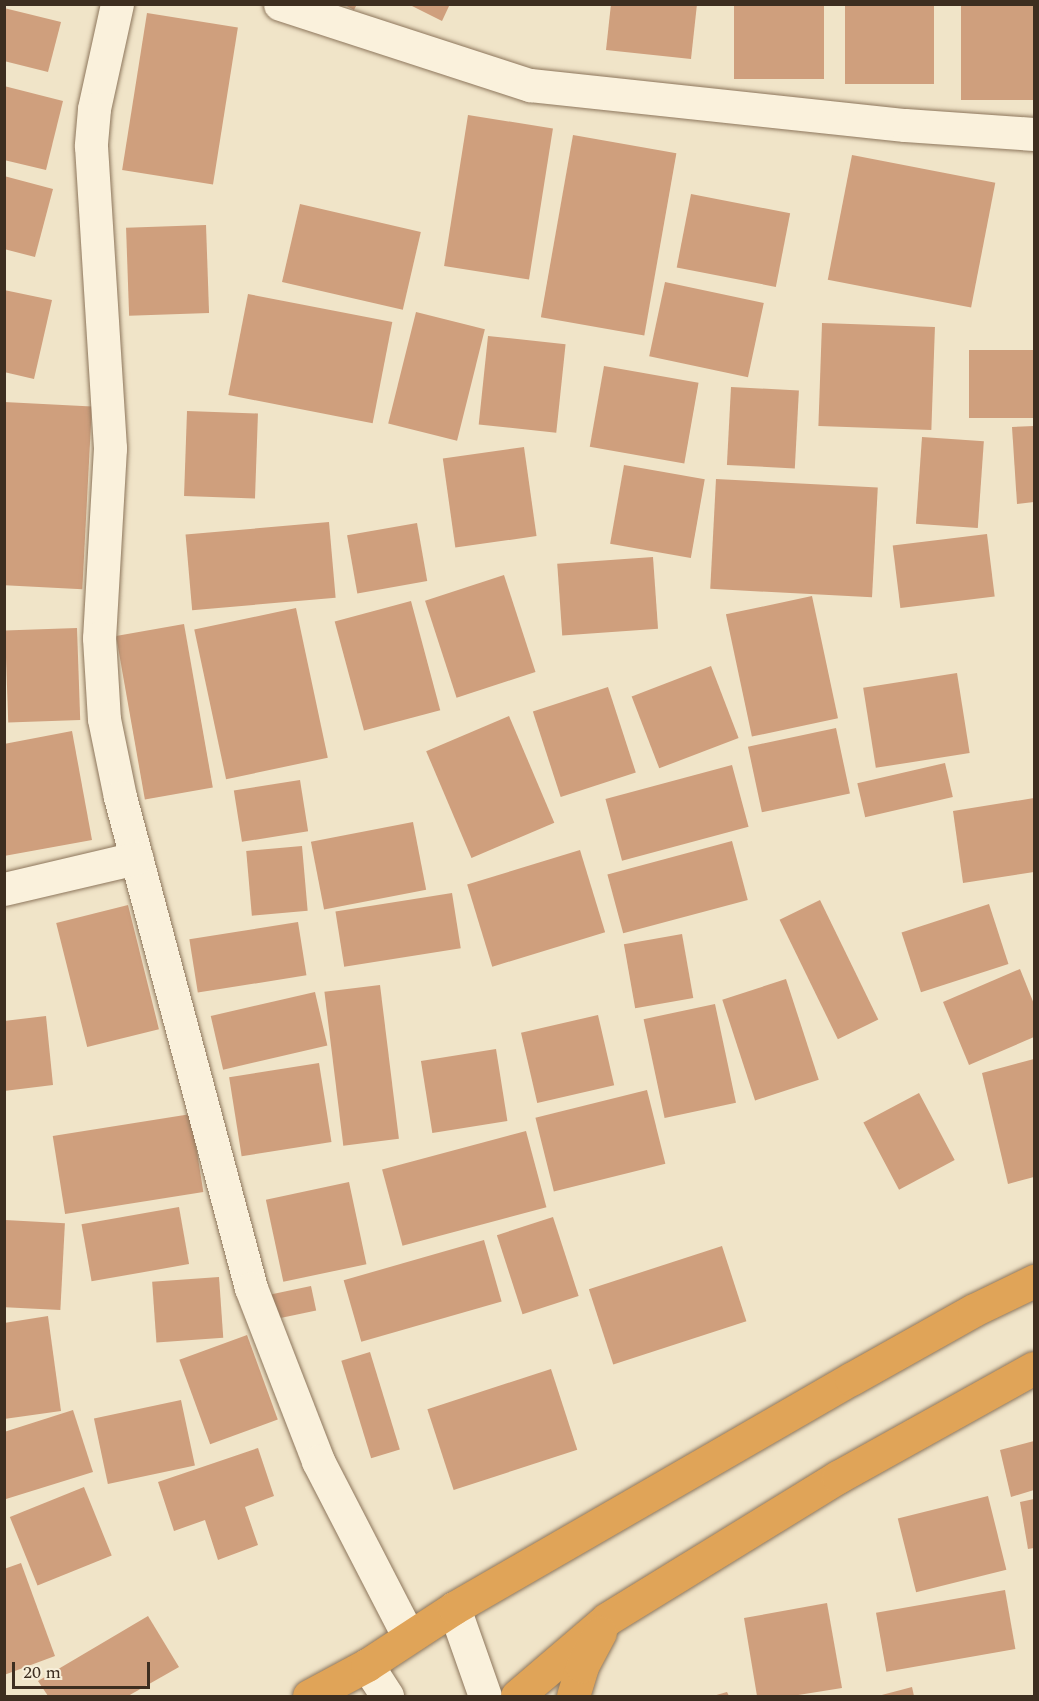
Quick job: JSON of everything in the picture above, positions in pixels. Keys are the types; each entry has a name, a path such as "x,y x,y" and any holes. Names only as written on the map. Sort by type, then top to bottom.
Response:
{"highway":[{"path":"309,1696 367,1665 408,1635 454,1608 954,1321 1035,1281"},
{"path":"517,1696 607,1619 838,1477 1035,1368"},
{"path":"573,1696 582,1666 607,1619"}],"street":[{"path":"117,4 94,109 91,146 110,448 99,638 104,719 136,858 251,1288 318,1461 408,1635"},
{"path":"280,4 530,85 893,124 1035,134"},
{"path":"4,889 136,858"},
{"path":"454,1608 485,1696"},
{"path":"367,1665 387,1696"}],"building":[{"path":"343,4 357,4 354,10"},
{"path":"408,4 450,4 442,21"},
{"path":"611,4 697,4 691,59 606,50"},
{"path":"734,4 824,4 824,79 734,79"},
{"path":"845,4 934,4 934,84 845,84"},
{"path":"961,4 1034,4 1034,100 961,100"},
{"path":"4,8 61,22 48,72 4,61"},
{"path":"147,13 238,27 213,184 122,170"},
{"path":"4,86 63,101 46,170 4,160"},
{"path":"468,115 553,128 529,280 444,266"},
{"path":"573,135 676,153 644,335 541,317"},
{"path":"852,155 995,183 971,308 828,280"},
{"path":"4,176 53,189 35,257 4,249"},
{"path":"691,194 790,213 776,287 677,268"},
{"path":"300,204 421,232 403,310 282,282"},
{"path":"206,225 209,313 129,316 126,228"},
{"path":"665,282 764,303 748,377 649,356"},
{"path":"4,290 52,300 34,379 4,372"},
{"path":"248,294 392,322 373,423 228,395"},
{"path":"416,312 485,329 457,441 388,424"},
{"path":"822,323 935,327 931,430 818,426"},
{"path":"488,336 566,344 556,433 479,425"},
{"path":"969,350 1034,350 1034,418 969,418"},
{"path":"604,366 699,383 684,463 590,447"},
{"path":"731,387 799,391 795,468 727,465"},
{"path":"4,402 92,407 82,589 4,585"},
{"path":"187,411 258,413 255,498 184,496"},
{"path":"1034,426 1034,502 1017,504 1012,427"},
{"path":"922,437 984,441 978,528 916,524"},
{"path":"524,447 537,536 455,548 443,458"},
{"path":"624,465 705,479 691,558 610,544"},
{"path":"716,479 878,487 872,597 710,589"},
{"path":"329,522 336,598 192,610 186,535"},
{"path":"417,523 427,581 357,593 347,535"},
{"path":"987,534 995,597 900,608 893,546"},
{"path":"653,557 658,629 562,636 557,564"},
{"path":"504,575 536,672 457,698 425,601"},
{"path":"812,596 838,718 752,737 726,614"},
{"path":"411,601 440,710 364,731 335,621"},
{"path":"296,608 328,758 226,779 194,630"},
{"path":"184,624 213,787 145,799 116,636"},
{"path":"77,628 80,720 8,722 5,631"},
{"path":"711,666 739,738 659,768 632,696"},
{"path":"957,673 970,753 876,768 863,688"},
{"path":"608,687 636,773 561,797 533,711"},
{"path":"509,716 554,823 471,858 426,751"},
{"path":"836,728 850,794 762,812 748,747"},
{"path":"72,731 92,840 4,856 4,744"},
{"path":"945,763 953,797 865,817 857,783"},
{"path":"732,765 749,827 622,861 605,799"},
{"path":"300,780 308,831 242,842 234,790"},
{"path":"1034,798 1034,872 963,883 953,811"},
{"path":"413,822 426,890 324,910 311,842"},
{"path":"732,841 748,900 623,933 607,874"},
{"path":"302,846 308,911 252,916 246,851"},
{"path":"580,850 605,932 492,967 467,884"},
{"path":"452,893 461,948 344,967 335,911"},
{"path":"820,900 878,1020 838,1039 780,920"},
{"path":"989,904 1008,964 921,992 902,932"},
{"path":"128,905 159,1029 87,1047 56,923"},
{"path":"298,922 306,975 198,993 189,939"},
{"path":"682,934 693,998 635,1008 624,944"},
{"path":"1020,969 1034,1004 1034,1037 969,1065 943,1002"},
{"path":"786,979 819,1080 755,1101 722,1000"},
{"path":"380,985 399,1139 343,1146 324,992"},
{"path":"315,992 327,1046 223,1070 211,1016"},
{"path":"715,1004 736,1103 665,1118 644,1019"},
{"path":"598,1015 614,1085 537,1103 521,1033"},
{"path":"46,1016 53,1085 4,1091 4,1021"},
{"path":"496,1049 507,1121 432,1133 421,1061"},
{"path":"1034,1059 1034,1177 1008,1184 982,1073"},
{"path":"319,1063 332,1142 242,1156 229,1077"},
{"path":"647,1090 665,1164 554,1192 535,1118"},
{"path":"919,1093 955,1160 899,1190 863,1123"},
{"path":"191,1114 203,1192 65,1214 53,1136"},
{"path":"526,1131 546,1207 403,1246 382,1170"},
{"path":"349,1182 366,1264 283,1282 266,1200"},
{"path":"179,1207 189,1264 92,1281 82,1224"},
{"path":"553,1217 579,1296 523,1314 497,1235"},
{"path":"5,1220 65,1223 60,1310 4,1307"},
{"path":"484,1240 502,1302 361,1342 344,1280"},
{"path":"722,1246 746,1321 613,1364 589,1289"},
{"path":"219,1277 223,1338 156,1343 152,1282"},
{"path":"311,1286 316,1310 272,1320 267,1295"},
{"path":"48,1316 61,1411 4,1419 4,1323"},
{"path":"247,1335 278,1420 210,1444 179,1360"},
{"path":"370,1352 400,1450 371,1458 341,1361"},
{"path":"551,1369 577,1450 454,1490 427,1409"},
{"path":"181,1400 195,1466 108,1484 94,1419"},
{"path":"73,1410 93,1472 6,1499 4,1432"},
{"path":"1034,1441 1034,1490 1011,1497 1000,1450"},
{"path":"258,1448 274,1496 245,1507 258,1545 218,1560 205,1520 174,1531 158,1482"},
{"path":"84,1487 112,1556 38,1586 10,1517"},
{"path":"988,1496 1006,1570 916,1592 898,1518"},
{"path":"1034,1499 1034,1548 1028,1549 1020,1502"},
{"path":"21,1563 55,1656 4,1675 4,1569"},
{"path":"1005,1590 1015,1649 886,1672 876,1613"},
{"path":"827,1603 842,1688 792,1696 757,1696 744,1618"},
{"path":"148,1616 179,1667 128,1696 48,1696 38,1681"},
{"path":"912,1687 914,1696 878,1696"},
{"path":"727,1692 729,1696 713,1696"}]}
